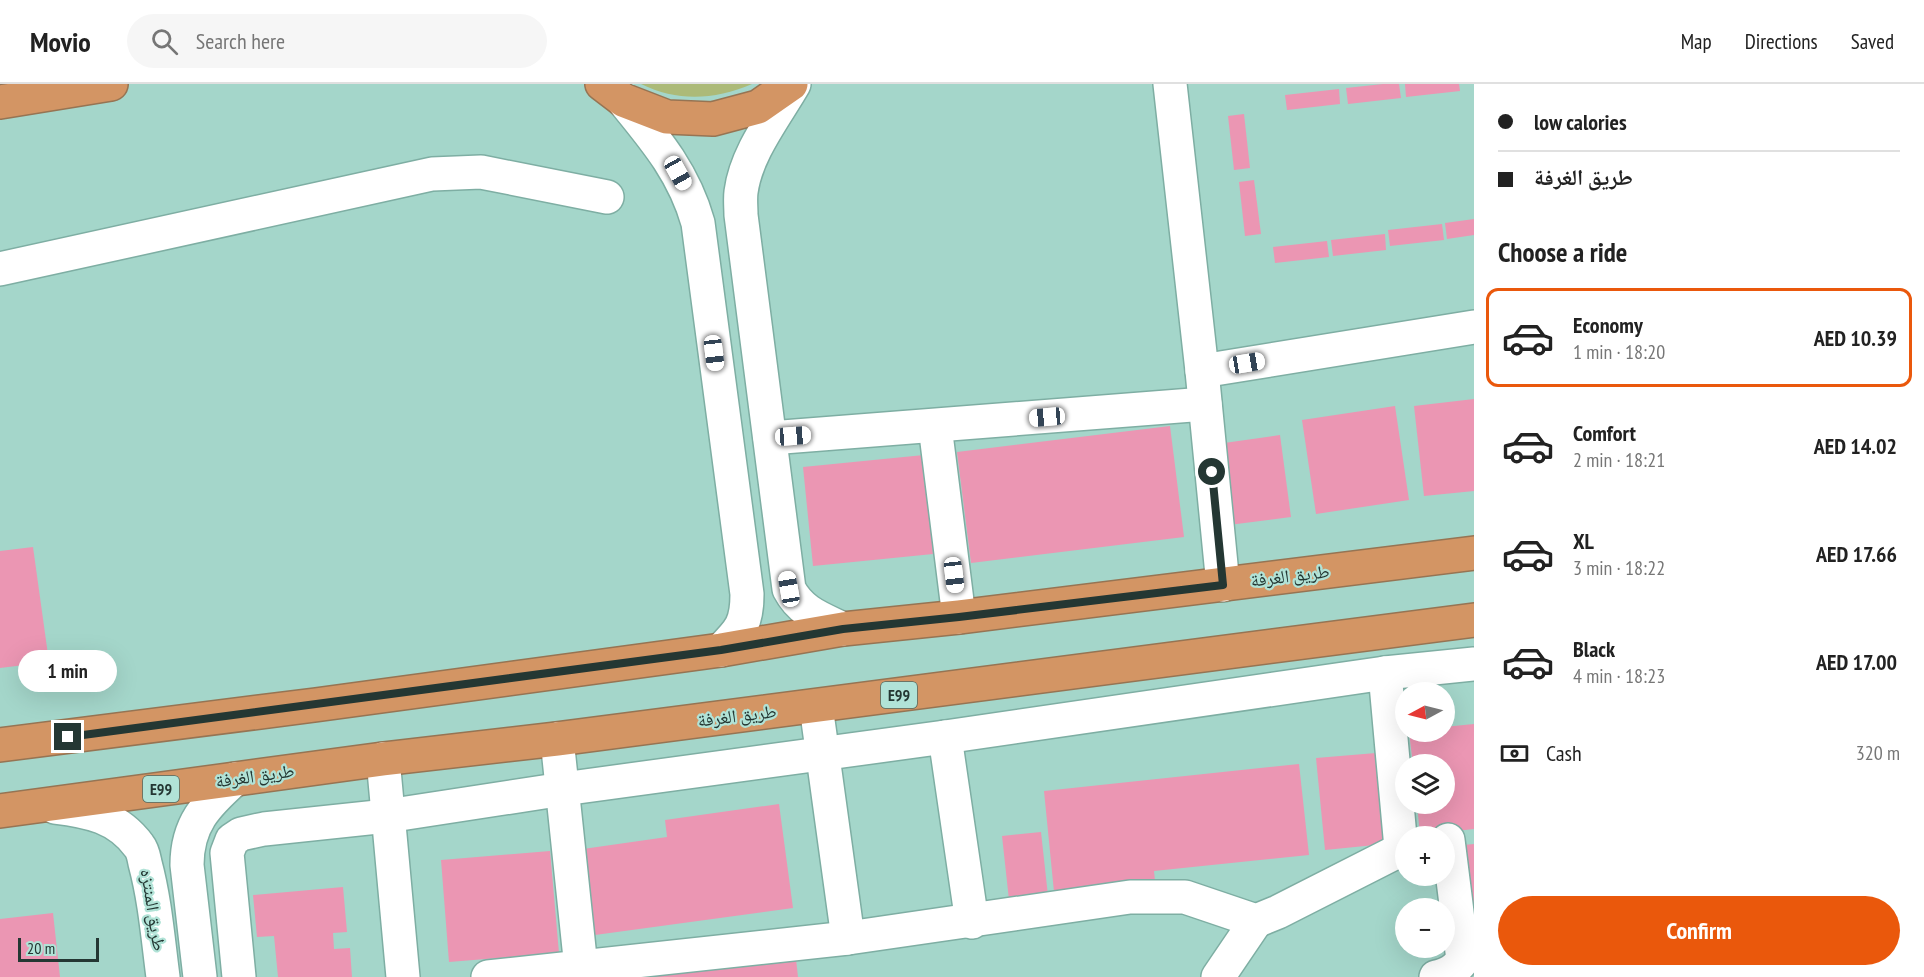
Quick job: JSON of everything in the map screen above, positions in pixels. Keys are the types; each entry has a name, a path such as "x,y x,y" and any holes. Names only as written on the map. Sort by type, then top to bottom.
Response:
{"highway":[{"path":"0,102 111,84"},
{"path":"612,92 666,117 713,119 758,106 793,84"},
{"name":"طريق الغرفة","path":"0,745 721,650 843,629 959,617 1474,553"},
{"name":"طريق الغرفة","path":"0,812 384,759 816,706 1474,620"}],"street":[{"path":"793,84 757,147 745,175 741,193 741,215 789,589 795,602 811,614 843,629"},
{"path":"1170,84 1223,585"},
{"path":"612,92 667,154 688,192 698,223 747,594 747,615 737,634 721,650"},
{"path":"0,269 432,174 481,172 607,197"},
{"path":"1202,371 1474,327"},
{"path":"770,438 1205,404"},
{"path":"935,426 959,617"},
{"path":"238,977 227,853 232,840 241,834 264,828 387,816 563,789 1385,674 1474,664"},
{"path":"1385,674 1401,826"},
{"path":"816,706 848,939"},
{"path":"945,737 972,922"},
{"path":"556,739 582,972"},
{"path":"384,759 387,816 403,977"},
{"name":"طريق المنتزه","path":"200,977 187,865 187,846 200,814 212,799 235,779"},
{"name":"طريق المنتزه","path":"41,806 85,810 104,816 128,834 141,848 150,884 163,977"},
{"path":"1436,977 1456,970 1463,960 1455,839"},
{"path":"1218,977 1256,921 1395,852"},
{"path":"489,977 582,972 848,939 1130,897 1185,897 1256,921"}],"green space":[{"path":"641,84 752,84 724,93 696,97 669,94"}],"building":[{"path":"1399,84 1401,98 1348,104 1346,88"},
{"path":"1405,84 1459,84 1460,91 1406,97"},
{"path":"1339,89 1340,104 1287,110 1285,95"},
{"path":"1244,114 1250,168 1234,170 1228,116"},
{"path":"1254,180 1261,234 1245,236 1239,182"},
{"path":"1474,219 1474,235 1447,239 1445,223"},
{"path":"1442,224 1444,240 1390,246 1388,230"},
{"path":"1385,234 1386,250 1333,256 1331,240"},
{"path":"1327,241 1329,257 1275,263 1273,247"},
{"path":"1474,399 1474,491 1424,496 1414,406"},
{"path":"1395,406 1409,500 1316,514 1302,420"},
{"path":"1170,426 1184,537 971,563 957,452"},
{"path":"1280,435 1291,517 1221,526 1210,445"},
{"path":"924,455 933,554 813,566 803,467"},
{"path":"33,547 49,662 0,668 0,551"},
{"path":"1474,724 1474,829 1455,831 1455,826 1419,826 1418,814 1455,814 1455,754 1412,754 1410,742 1455,742 1455,726"},
{"path":"1376,753 1385,844 1325,850 1316,758"},
{"path":"1299,764 1309,855 1154,871 1156,891 1055,902 1044,791"},
{"path":"779,804 793,908 595,935 583,849 667,837 665,820"},
{"path":"1041,832 1049,905 1010,909 1002,836"},
{"path":"1474,844 1474,921 1463,845"},
{"path":"550,851 559,953 449,962 441,860"},
{"path":"343,887 347,932 333,933 334,949 350,948 352,977 278,977 274,936 257,937 253,895"},
{"path":"53,913 60,977 0,977 0,919"},
{"path":"796,959 798,977 653,977 653,975"}],"route":[{"path":"68,737 721,650 843,629 1223,585 1212,472"}]}
